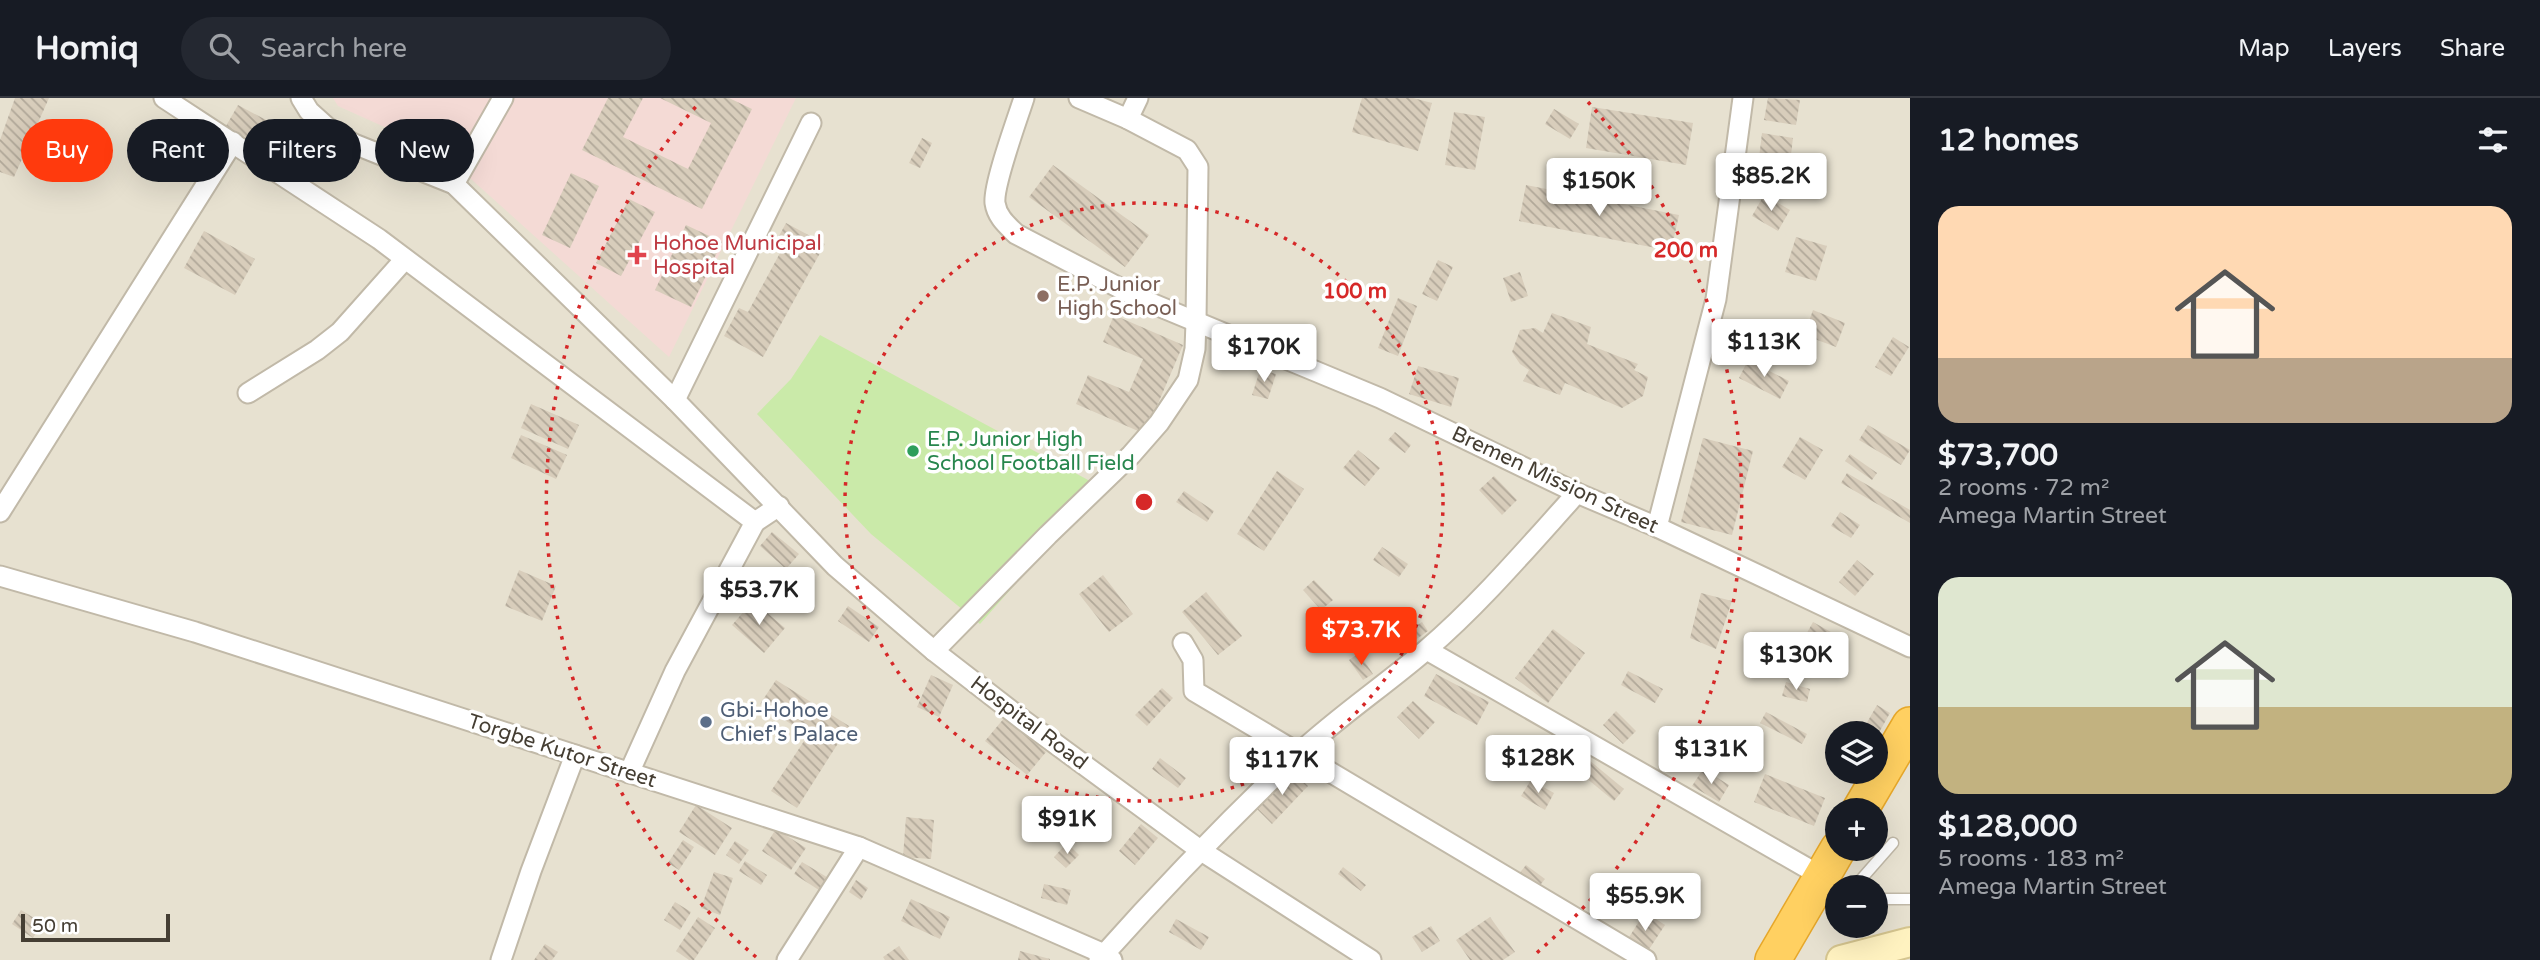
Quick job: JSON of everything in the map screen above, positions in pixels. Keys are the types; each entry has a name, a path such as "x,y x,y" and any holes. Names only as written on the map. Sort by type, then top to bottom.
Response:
{"highway":[{"path":"1867,798 1910,724"},
{"path":"1773,960 1830,863"}],"main road":[{"path":"1841,960 1910,942"}],"street":[{"path":"164,98 405,259 755,522"},
{"path":"301,98 309,111 329,129 354,144 454,184 503,98"},
{"name":"Bremen Mission Street","path":"1024,98 998,182 995,202 1000,218 1016,234 1139,298 1380,398 1910,648"},
{"path":"934,651 1131,455 1159,423 1188,380 1195,349 1198,167 1187,150 1128,118 1079,98"},
{"path":"1128,118 1138,98"},
{"path":"1657,527 1716,299 1743,98"},
{"path":"675,400 811,124"},
{"path":"0,512 233,142"},
{"name":"Hospital Road","path":"454,184 675,400 835,566 934,651 1200,850 1371,960"},
{"path":"248,393 317,350 340,332 405,259"},
{"path":"1105,958 1200,850 1300,753 1341,717 1427,650 1577,493"},
{"path":"629,773 675,671 755,522 779,506"},
{"name":"Torgbe Kutor Street","path":"0,576 195,632 859,847 1105,958"},
{"path":"1183,643 1193,660 1195,691 1646,960"},
{"path":"1427,650 1830,863"},
{"path":"501,960 575,755"},
{"path":"788,960 859,847"}],"lane":[{"path":"1865,875 1893,843"},
{"path":"1888,899 1910,899"}],"shaded area":[{"path":"0,98 1910,98 1910,960 0,960"},
{"name":"Hohoe Municipal Hospital","path":"333,98 796,98 669,357 474,182 474,119 375,119 375,123 338,106"}],"green space":[{"name":"E.P. Junior High School Football Field","path":"820,335 1101,487 980,624 871,534 757,414 791,379"}],"building":[{"path":"15,98 49,98 40,119 21,119 21,161 14,177 0,172 0,140"},
{"path":"608,98 643,98 623,137 688,169 711,123 660,98 729,98 752,109 702,209 582,150"},
{"path":"1362,98 1413,98 1432,103 1418,151 1352,132"},
{"path":"1768,98 1800,100 1796,125 1764,120"},
{"path":"238,105 264,119 243,119 243,135 229,128 229,121"},
{"path":"1592,107 1693,123 1686,165 1586,148"},
{"path":"1554,109 1579,124 1570,139 1545,124"},
{"path":"1454,112 1485,117 1475,170 1445,165"},
{"path":"1762,133 1793,138 1790,163 1759,158"},
{"path":"922,138 932,143 920,168 909,163"},
{"path":"1053,165 1149,235 1125,267 1029,197"},
{"path":"571,173 599,186 570,248 542,235"},
{"path":"1526,185 1679,215 1671,251 1519,221"},
{"path":"1764,195 1790,210 1778,231 1752,216"},
{"path":"629,199 655,212 621,276 596,263"},
{"path":"786,223 825,244 763,357 724,336 739,308 748,312 780,253 772,249"},
{"path":"686,225 722,242 691,307 655,290"},
{"path":"204,231 255,259 235,295 184,268"},
{"path":"1796,237 1827,246 1816,281 1785,272"},
{"path":"1438,260 1453,267 1437,301 1422,294"},
{"path":"1520,272 1528,296 1511,302 1503,278"},
{"path":"1398,298 1417,306 1398,356 1378,348"},
{"path":"1813,310 1845,323 1836,347 1804,335"},
{"path":"1552,313 1591,327 1587,344 1638,364 1634,370 1648,377 1643,396 1622,408 1565,383 1560,395 1523,381 1529,370 1520,364 1512,352 1520,330 1535,328 1543,333"},
{"path":"1114,315 1183,345 1145,434 1076,404 1088,375 1129,392 1143,359 1103,342"},
{"path":"1893,337 1909,347 1891,376 1875,367"},
{"path":"1748,360 1789,381 1780,399 1739,378"},
{"path":"1418,366 1459,378 1451,407 1409,394"},
{"path":"1260,370 1276,374 1268,399 1252,395"},
{"path":"531,404 579,425 568,449 521,428"},
{"path":"1868,425 1910,450 1901,465 1859,440"},
{"path":"1395,432 1411,445 1405,453 1388,440"},
{"path":"521,435 567,455 556,479 511,458"},
{"path":"1800,437 1823,450 1805,480 1782,467"},
{"path":"1703,438 1753,451 1732,535 1681,522"},
{"path":"1358,450 1380,468 1365,486 1343,468"},
{"path":"1850,454 1877,473 1872,480 1845,461"},
{"path":"1277,471 1304,489 1264,551 1237,534"},
{"path":"1847,473 1910,510 1910,523 1841,483"},
{"path":"1494,476 1517,500 1502,515 1479,490"},
{"path":"1184,491 1214,511 1207,522 1176,502"},
{"path":"1840,512 1860,525 1851,538 1831,526"},
{"path":"772,532 799,554 786,569 760,546"},
{"path":"1382,547 1408,564 1399,577 1373,560"},
{"path":"1857,560 1874,574 1855,596 1839,582"},
{"path":"519,570 556,586 542,621 505,606"},
{"path":"1103,575 1133,614 1109,632 1079,594"},
{"path":"1314,580 1333,600 1321,610 1303,590"},
{"path":"1206,592 1242,636 1218,655 1182,612"},
{"path":"1701,593 1732,601 1716,649 1690,638"},
{"path":"753,601 785,628 764,653 732,625"},
{"path":"848,606 879,627 869,642 838,621"},
{"path":"1422,622 1428,631 1411,643 1405,633"},
{"path":"1813,622 1838,636 1817,674 1792,660"},
{"path":"1553,629 1585,653 1548,703 1515,678"},
{"path":"1359,653 1373,674 1363,680 1349,660"},
{"path":"1628,671 1663,689 1655,703 1621,685"},
{"path":"1436,674 1489,702 1477,725 1424,696"},
{"path":"931,675 953,685 939,717 917,707"},
{"path":"776,680 849,726 797,808 771,791 808,735 760,704"},
{"path":"1786,682 1810,689 1807,702 1782,696"},
{"path":"1162,688 1173,698 1147,726 1135,715"},
{"path":"1413,701 1435,722 1419,739 1397,717"},
{"path":"1877,705 1890,713 1886,721 1868,721"},
{"path":"1616,711 1636,731 1623,744 1603,725"},
{"path":"1766,712 1807,734 1802,744 1760,723"},
{"path":"1005,717 1046,752 1027,775 985,741"},
{"path":"1572,746 1624,789 1614,801 1562,758"},
{"path":"1160,758 1186,778 1178,788 1152,769"},
{"path":"1703,769 1729,785 1719,802 1692,786"},
{"path":"1292,771 1308,786 1272,824 1256,808"},
{"path":"1765,774 1825,798 1814,826 1754,802"},
{"path":"1531,780 1554,793 1545,810 1521,796"},
{"path":"696,805 732,828 715,855 679,832"},
{"path":"906,817 934,820 931,859 903,857"},
{"path":"1141,824 1158,838 1135,865 1119,851"},
{"path":"776,829 806,848 791,870 762,851"},
{"path":"683,840 694,847 679,870 668,863"},
{"path":"735,841 749,850 739,864 726,855"},
{"path":"1067,843 1079,855 1066,868 1054,857"},
{"path":"745,861 767,875 761,885 739,871"},
{"path":"802,862 830,879 822,892 794,874"},
{"path":"1526,865 1545,879 1537,889 1518,875"},
{"path":"1343,867 1366,885 1361,891 1338,874"},
{"path":"714,872 733,878 720,915 701,908"},
{"path":"856,880 868,888 861,900 849,892"},
{"path":"1044,884 1071,890 1067,905 1041,898"},
{"path":"911,899 950,917 940,939 901,921"},
{"path":"675,902 691,912 680,930 664,920"},
{"path":"21,910 42,923 33,938 12,924"},
{"path":"1645,912 1665,925 1646,954 1626,942"},
{"path":"698,917 715,928 694,960 689,960 676,951"},
{"path":"1490,917 1515,952 1503,960 1470,960 1456,940"},
{"path":"1176,919 1209,937 1201,950 1169,932"},
{"path":"1431,926 1440,941 1422,952 1412,937"},
{"path":"545,944 558,952 552,960 534,960"},
{"path":"899,946 909,960 885,960 883,957"},
{"path":"1020,951 1050,959 1050,960 1018,960"}],"place":[{"name":"Hohoe Municipal Hospital","path":"637,255"},
{"name":"E.P. Junior High School","path":"1043,296"},
{"name":"E.P. Junior High School Football Field","path":"913,451"},
{"name":"Gbi-Hohoe Chief's Palace","path":"706,722"}]}
